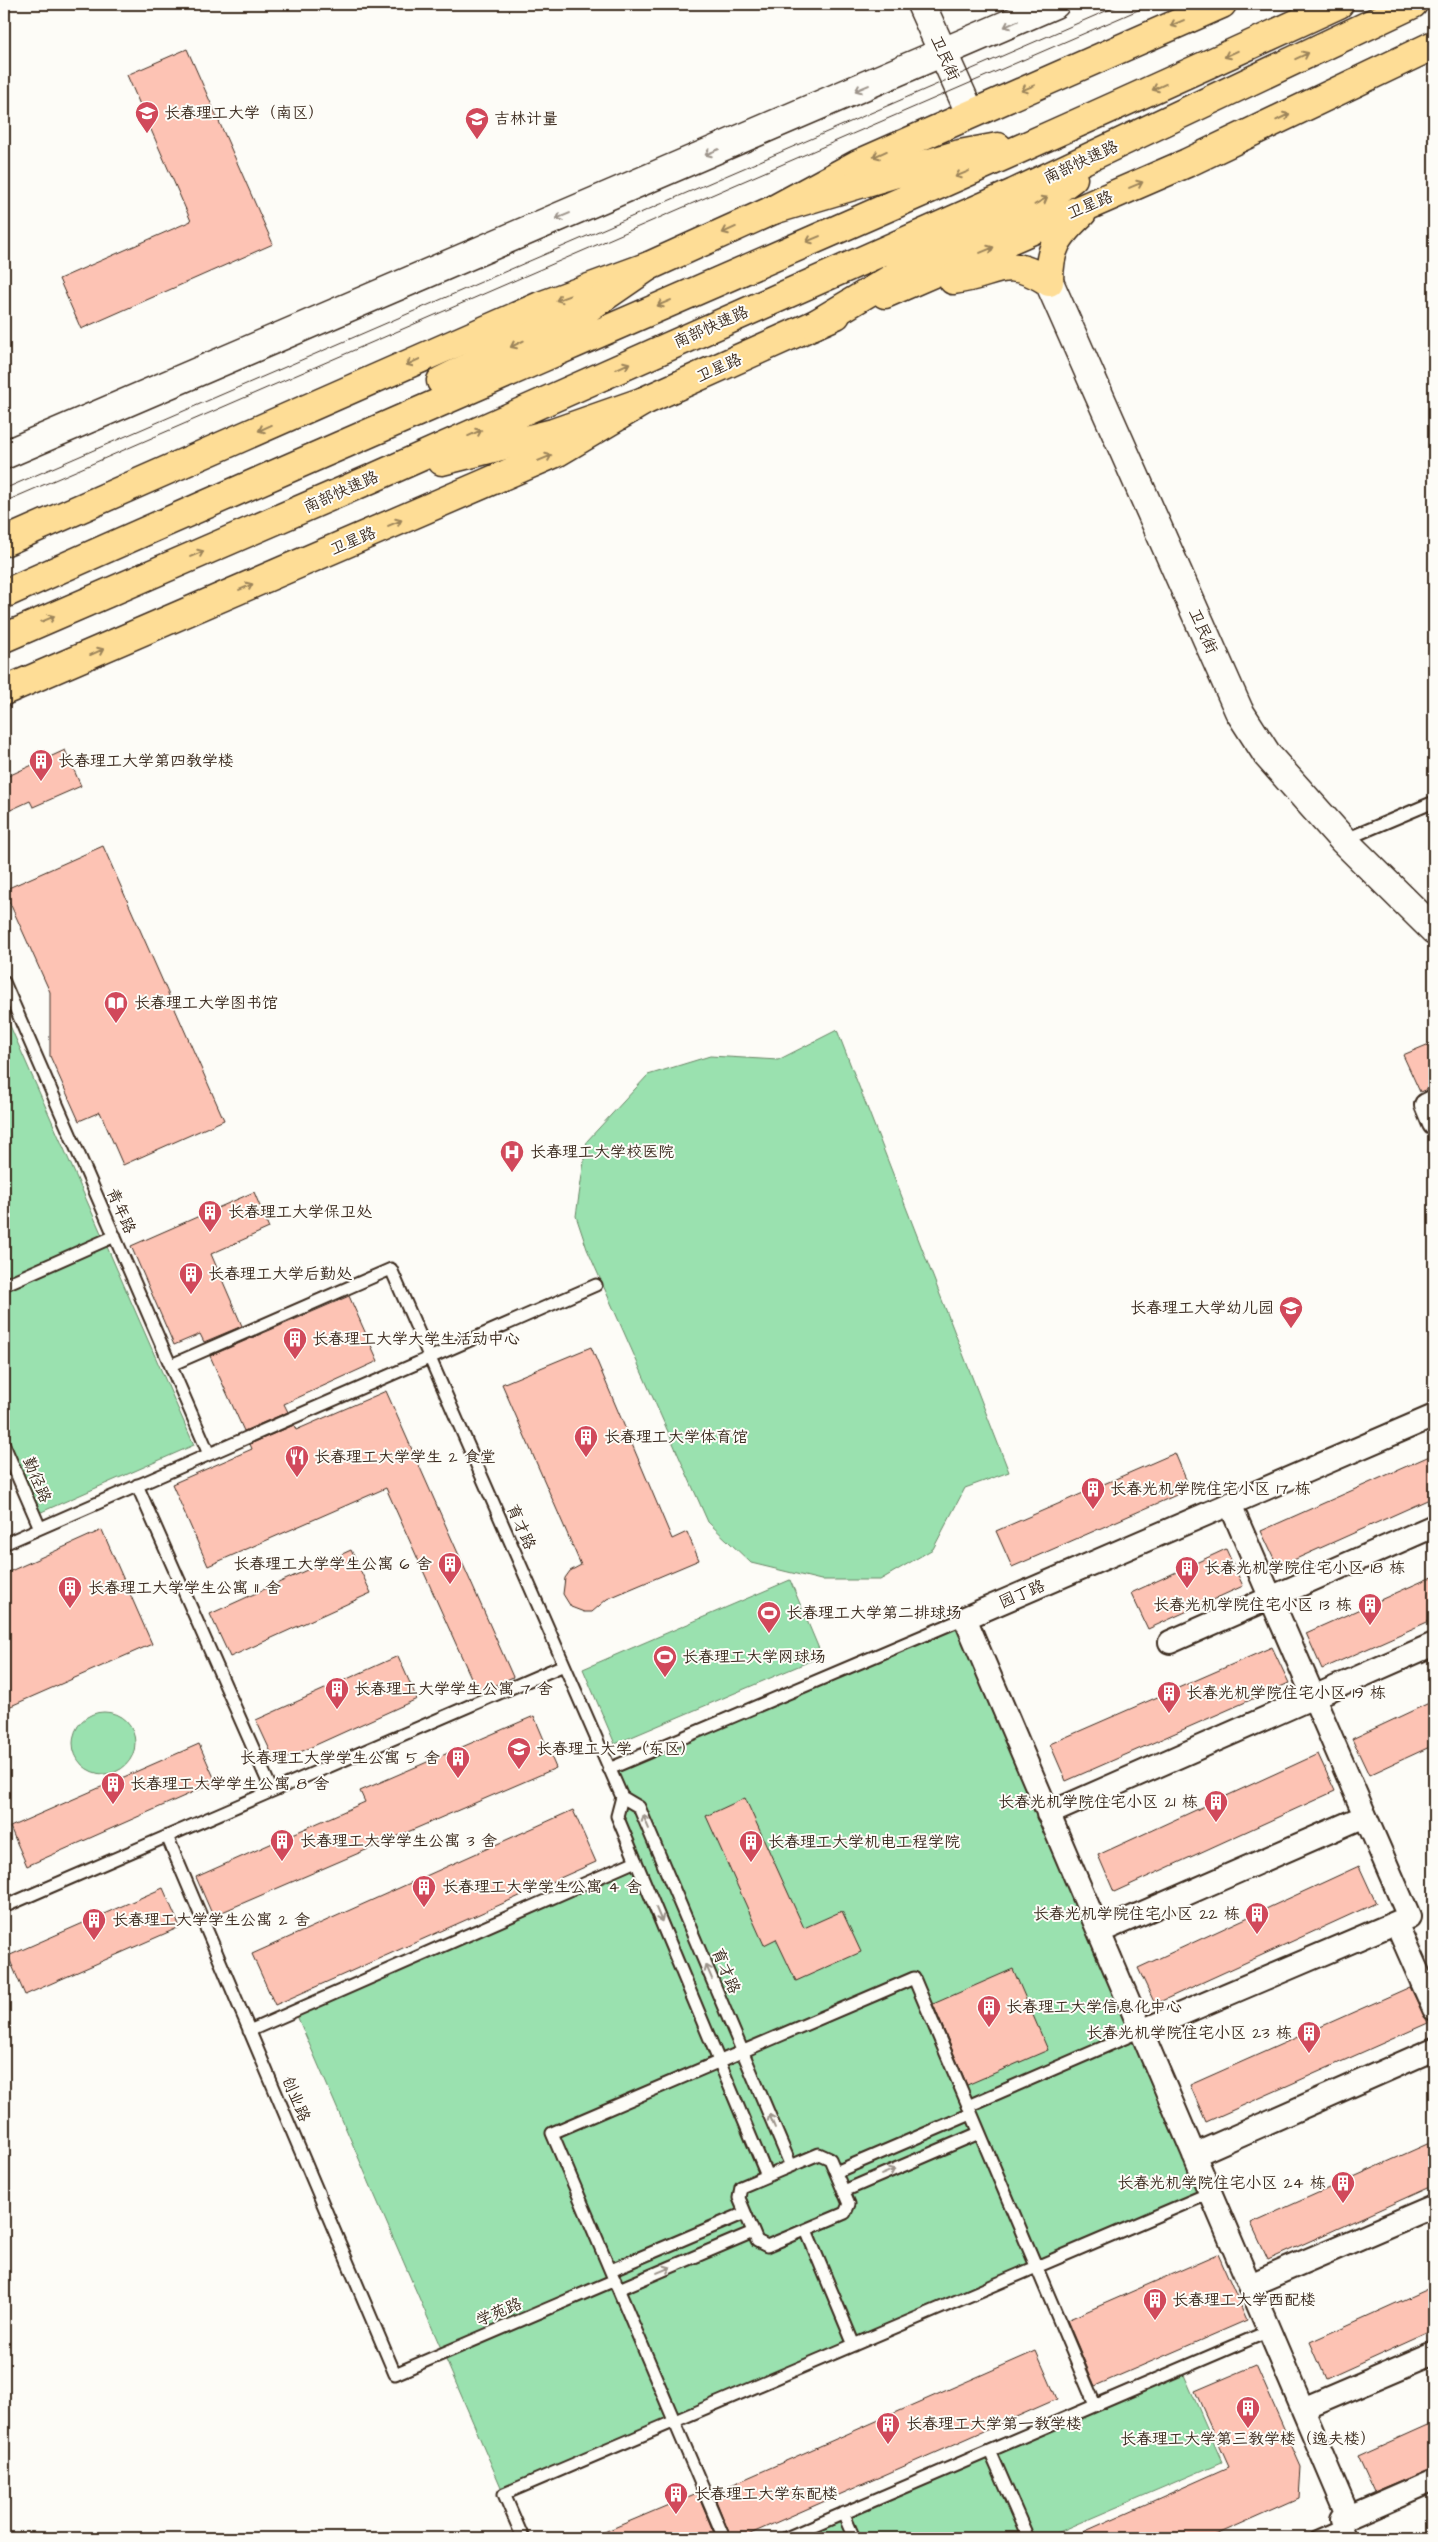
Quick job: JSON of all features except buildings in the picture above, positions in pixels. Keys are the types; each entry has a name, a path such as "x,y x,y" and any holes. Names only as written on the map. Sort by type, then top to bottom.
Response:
{"main road":[{"name":"卫民街","path":"921,4 970,113"},
{"path":"4,455 1056,4"},
{"path":"4,542 540,306 649,266 774,210 858,164 970,113 1222,4"},
{"path":"4,594 287,467 1039,141 1339,4"},
{"name":"南部快速路","path":"4,638 373,478 1117,145 1413,4"},
{"name":"卫星路","path":"4,691 558,452 644,401 1187,163 1434,45"},
{"path":"774,210 960,154 1039,141"},
{"path":"814,325 899,274 1045,199 1117,145"},
{"path":"1048,282 1048,259 1058,239 1090,205"},
{"path":"287,467 410,397 588,308 649,266"},
{"path":"905,286 960,279 995,268 1030,270 1048,282"},
{"name":"卫民街","path":"1048,282 1239,711 1268,756 1343,840 1434,930"},
{"path":"373,478 553,433 644,401"}],"street":[{"path":"1434,1101 1426,1105 1434,1124"},
{"name":"园丁路","path":"965,1618 1434,1416"},
{"path":"1141,2031 1409,1917 1230,1504"},
{"path":"1170,1642 1434,1526"},
{"path":"965,1618 1347,2513 1346,2529"},
{"path":"1048,1814 1434,1644"},
{"path":"1098,1932 1365,1816"},
{"path":"1396,1922 1434,2010"},
{"path":"1194,2155 1434,2049"},
{"path":"1250,2285 1434,2206"},
{"path":"1302,2409 1434,2353"},
{"path":"1346,2529 1434,2480"}],"lane":[{"path":"1343,840 1434,802"},
{"name":"青年路","path":"4,982 209,1454"},
{"path":"4,1286 114,1236"},
{"name":"育才路","path":"171,1365 391,1269 622,1798 640,1807 792,2166"},
{"path":"4,1544 596,1285"},
{"name":"勤径路","path":"4,1445 40,1528"},
{"path":"137,1485 272,1790"},
{"name":"园丁路","path":"609,1769 965,1618"},
{"path":"6,1900 167,1836 564,1665"},
{"path":"622,1798 617,1816 767,2176"},
{"name":"创业路","path":"167,1836 395,2374"},
{"path":"250,2031 636,1861"},
{"path":"724,2538 552,2134 914,1978 1095,2405"},
{"path":"836,2172 1141,2031"},
{"path":"844,2191 979,2133"},
{"path":"819,2154 830,2158 849,2204 845,2213 767,2246 757,2241 739,2198 741,2188 792,2166 819,2154"},
{"path":"523,2538 504,2494 1210,2193"},
{"name":"学苑路","path":"615,2280 745,2213"},
{"path":"806,2230 854,2345"},
{"name":"学苑路","path":"395,2374 615,2280 753,2232"},
{"path":"786,2538 1269,2330"},
{"path":"990,2450 1028,2538"},
{"path":"843,2513 854,2538"},
{"path":"1315,2538 1338,2528 1346,2529"}],"green space":[{"path":"4,1012 194,1445 39,1513 4,1432"},
{"path":"837,1030 1009,1472 965,1488 933,1549 880,1580 821,1580 751,1563 708,1522 587,1249 576,1216 587,1141 648,1075 710,1056 778,1060"},
{"name":"长春理工大学网球场","path":"790,1580 822,1656 615,1744 583,1669"},
{"path":"965,1618 1210,2193 504,2494 295,2011 636,1861 617,1816 622,1797 609,1769"},
{"path":"104,1712 121,1717 126,1721 130,1726 135,1743 130,1760 126,1765 121,1769 104,1774 87,1769 82,1765 78,1760 73,1743 78,1726 82,1721 87,1717"},
{"path":"1181,2368 1222,2462 1045,2538 786,2538"}],"tram line":[{"path":"4,489 1122,4"},
{"path":"4,502 1152,4"}],"place":[{"name":"长春理工大学（南区）","path":"147,134"},
{"name":"吉林计量","path":"477,140"},
{"name":"长春理工大学第四教学楼","path":"41,782"},
{"name":"长春理工大学图书馆","path":"116,1024"},
{"name":"长春理工大学校医院","path":"512,1173"},
{"name":"长春理工大学保卫处","path":"210,1233"},
{"name":"长春理工大学后勤处","path":"191,1295"},
{"name":"长春理工大学幼儿园","path":"1291,1329"},
{"name":"长春理工大学大学生活动中心","path":"295,1360"},
{"name":"长春理工大学体育馆","path":"586,1458"},
{"name":"长春理工大学学生 2 食堂","path":"297,1478"},
{"name":"长春光机学院住宅小区 17 栋","path":"1093,1510"},
{"name":"长春理工大学学生公寓 6 舍","path":"450,1585"},
{"name":"长春光机学院住宅小区 18 栋","path":"1187,1589"},
{"name":"长春理工大学学生公寓 11 舍","path":"70,1609"},
{"name":"长春光机学院住宅小区 13 栋","path":"1370,1626"},
{"name":"长春理工大学第二排球场","path":"769,1634"},
{"name":"长春理工大学网球场","path":"665,1678"},
{"name":"长春理工大学学生公寓 7 舍","path":"337,1710"},
{"name":"长春光机学院住宅小区 19 栋","path":"1169,1714"},
{"name":"长春理工大学（东区）","path":"519,1770"},
{"name":"长春理工大学学生公寓 5 舍","path":"458,1779"},
{"name":"长春理工大学学生公寓 8 舍","path":"113,1805"},
{"name":"长春光机学院住宅小区 21 栋","path":"1216,1823"},
{"name":"长春理工大学学生公寓 3 舍","path":"282,1862"},
{"name":"长春理工大学机电工程学院","path":"751,1863"},
{"name":"长春理工大学学生公寓 4 舍","path":"424,1908"},
{"name":"长春光机学院住宅小区 22 栋","path":"1257,1935"},
{"name":"长春理工大学学生公寓 2 舍","path":"94,1941"},
{"name":"长春理工大学信息化中心","path":"989,2028"},
{"name":"长春光机学院住宅小区 23 栋","path":"1309,2054"},
{"name":"长春光机学院住宅小区 24 栋","path":"1343,2204"},
{"name":"长春理工大学西配楼","path":"1155,2321"},
{"name":"长春理工大学第三教学楼（逸夫楼）","path":"1248,2429"},
{"name":"长春理工大学第一教学楼","path":"888,2445"},
{"name":"长春理工大学东配楼","path":"676,2515"}]}
